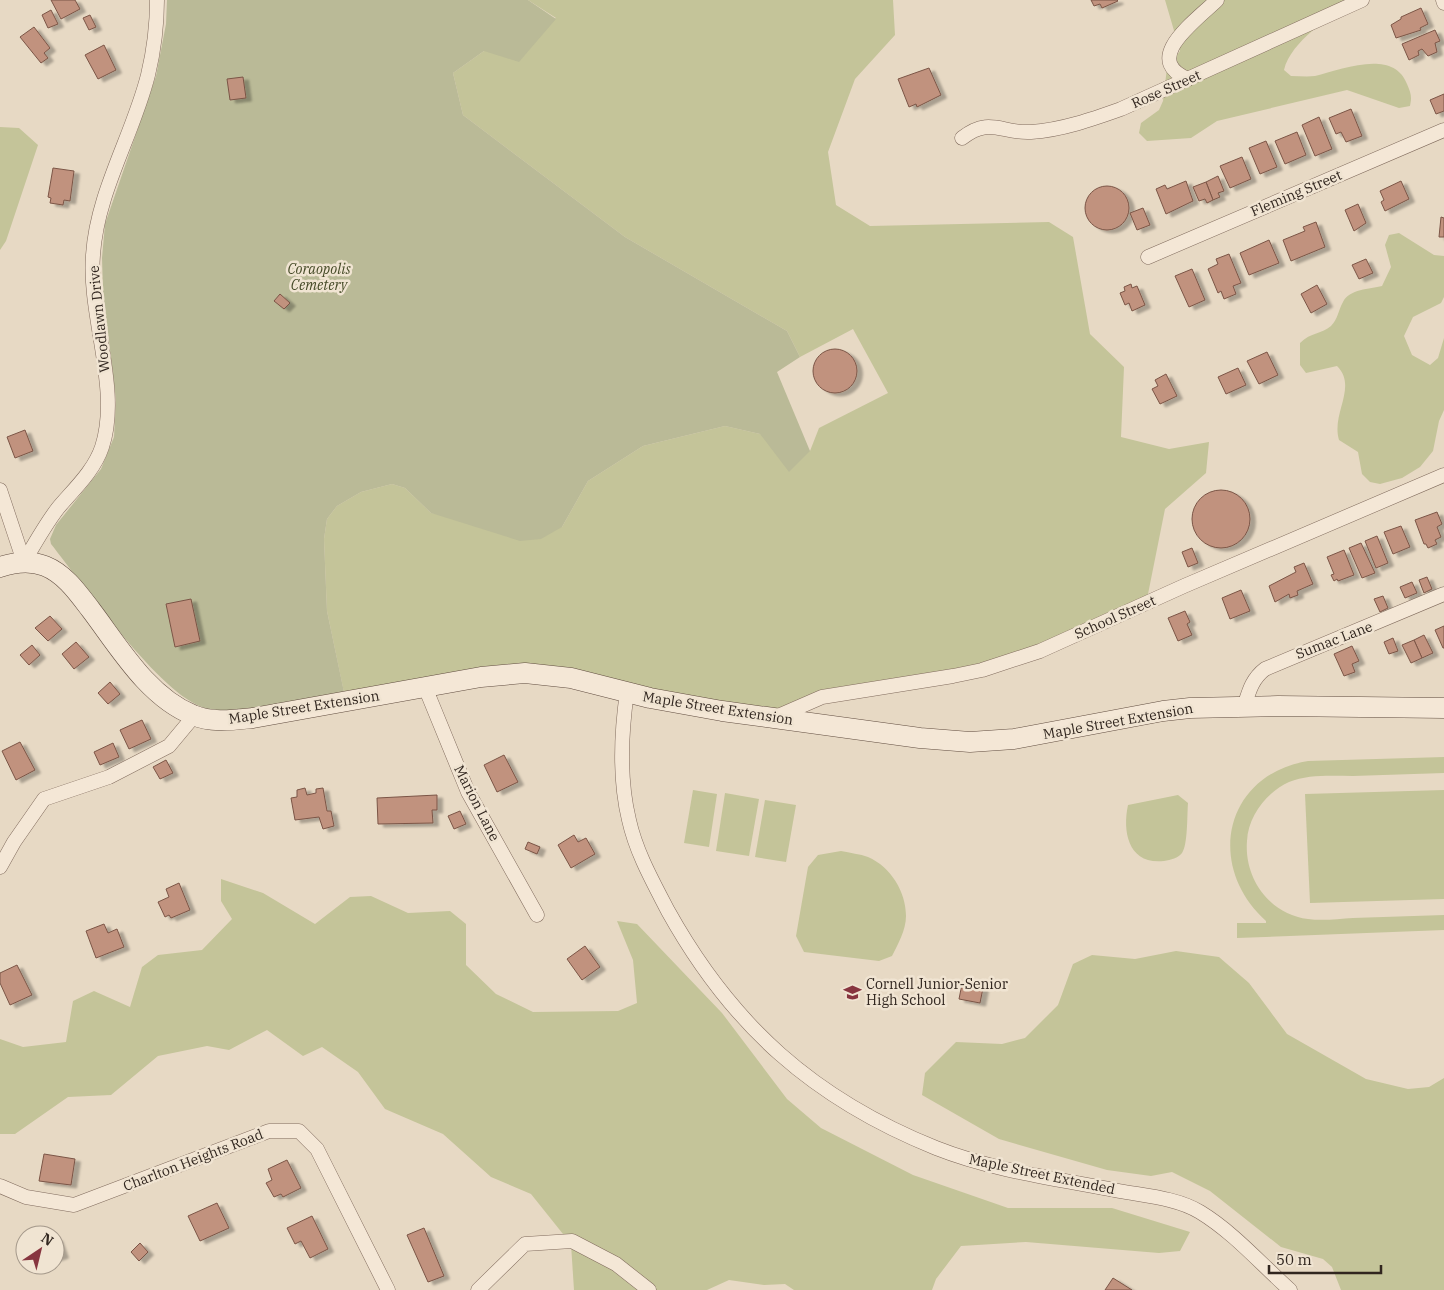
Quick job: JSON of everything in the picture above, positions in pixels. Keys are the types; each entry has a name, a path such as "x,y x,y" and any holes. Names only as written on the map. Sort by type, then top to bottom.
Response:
{"street":[{"name":"Woodlawn Drive","path":"24,562 44,528 94,465 102,446 107,421 106,392 94,292 92,256 104,204 148,76 154,45 157,0"},
{"path":"1188,79 1171,70 1168,63 1170,51 1181,35 1217,0"},
{"name":"Rose Street","path":"962,138 970,132 986,126 1031,132 1076,123 1122,109 1362,0"},
{"name":"Fleming Street","path":"1148,257 1444,130"},
{"name":"School Street","path":"774,718 822,697 982,670 1040,651 1184,586 1444,475"},
{"path":"0,490 24,562"},
{"name":"Maple Street Extension","path":"0,567 24,562 45,566 67,581 142,676 167,699 194,716 222,720 253,718 488,676 542,674 679,704 920,738 970,742 1014,739 1163,711 1244,706 1444,708"},
{"name":"Sumac Lane","path":"1244,706 1256,676 1265,668 1444,594"},
{"name":"Marion Lane","path":"424,687 468,792 537,915"},
{"name":"Maple Street Extended","path":"627,692 623,718 622,754 629,820 638,848 684,939 746,1020 780,1056 845,1103 883,1124 938,1149 995,1166 1162,1199 1200,1212 1223,1229 1290,1290"},
{"path":"0,868 14,842 44,799 109,776 169,746 194,716"},
{"name":"Charlton Heights Road","path":"2,1189 26,1197 74,1205 269,1131 300,1132 317,1149 388,1290"},
{"path":"478,1290 526,1244 572,1241 616,1264 649,1290"}],"green space":[{"name":"Coraopolis Cemetery","path":"167,0 528,0 556,19 519,62 484,51 453,73 463,115 625,237 787,331 800,357 777,372 810,451 789,472 760,434 725,426 643,446 588,481 562,527 541,539 520,541 431,513 405,488 392,484 361,492 337,506 327,519 324,539 327,611 344,692 274,706 237,710 205,708 187,699 167,683 123,636 51,544 50,539 56,525 101,469 114,437 116,400 103,291 102,258 105,224 156,76 166,24"},
{"path":"528,0 893,0 895,35 855,79 828,152 836,205 870,226 1049,222 1073,237 1090,334 1124,367 1121,437 1169,449 1209,442 1206,473 1165,509 1146,604 1040,651 843,693 774,718 543,674 346,702 327,611 324,539 327,519 337,506 361,492 392,484 405,488 431,513 562,527 588,481 643,446 725,426 760,434 810,451 819,428 888,393 853,329 800,357 787,331 625,237 463,115 453,73 484,51 556,18"},
{"path":"1165,0 1354,0 1303,39 1288,59 1284,70 1291,76 1315,76 1366,64 1379,64 1390,67 1400,73 1407,84 1411,95 1410,106 1399,108 1347,90 1217,121 1191,138 1147,141 1139,133 1141,123 1159,110 1163,101 1167,68 1180,51"},
{"path":"0,127 19,128 38,145 6,241 0,250"},
{"path":"1399,233 1434,255 1444,256 1444,297 1441,303 1413,317 1404,336 1412,355 1430,365 1438,358 1444,338 1444,410 1439,421 1433,451 1420,467 1402,478 1380,484 1370,482 1362,474 1358,452 1339,440 1338,420 1345,392 1343,374 1337,366 1306,373 1300,365 1300,343 1331,326 1337,318 1343,302 1350,294 1382,286 1391,267 1385,245 1389,235"},
{"path":"1444,757 1444,773 1321,776 1289,782 1266,798 1255,814 1248,832 1247,855 1255,881 1262,892 1271,902 1294,916 1324,920 1444,915 1444,930 1237,938 1237,923 1266,923 1247,899 1235,875 1230,850 1233,826 1242,803 1257,784 1280,770 1308,761"},
{"path":"693,790 717,794 709,847 684,843"},
{"path":"1444,790 1444,899 1310,903 1305,794"},
{"path":"725,793 759,799 749,856 716,851"},
{"path":"1178,795 1188,803 1186,837 1182,853 1174,859 1164,861 1152,861 1143,858 1131,845 1128,836 1126,816 1128,805"},
{"path":"765,800 796,805 786,862 755,857"},
{"path":"841,851 865,856 876,861 896,881 900,889 905,907 906,921 892,956 879,961 804,952 796,936 808,867 818,855"},
{"path":"221,879 263,893 315,924 350,897 371,896 408,913 450,911 466,924 466,965 496,994 533,1012 618,1011 637,1003 633,960 617,921 637,924 722,1013 787,1099 821,1128 913,1175 1008,1208 1112,1208 1190,1232 1180,1251 1159,1253 1026,1242 961,1246 936,1279 932,1290 794,1290 785,1284 764,1285 729,1280 707,1290 574,1290 571,1244 531,1194 491,1177 443,1134 385,1109 358,1072 322,1047 303,1056 267,1030 229,1050 207,1046 158,1056 111,1095 68,1097 15,1134 0,1134 0,1039 23,1047 66,1042 73,1001 94,991 130,1007 142,967 158,955 202,950 232,919 221,901"},
{"path":"1176,951 1219,957 1249,983 1287,1034 1366,1079 1408,1089 1429,1087 1444,1078 1444,1290 1341,1290 1332,1267 1323,1259 1281,1247 1210,1191 1172,1172 1151,1176 1107,1170 999,1139 922,1095 925,1073 956,1042 1002,1044 1025,1038 1058,1005 1073,964 1092,955 1135,959"}],"building":[{"path":"51,0 75,0 80,9 61,19"},
{"path":"1091,0 1118,1 1102,8 1100,4 1094,6"},
{"path":"1421,8 1428,24 1420,28 1421,30 1396,38 1391,25 1401,19 1401,17"},
{"path":"51,10 58,24 48,28 42,15"},
{"path":"90,15 96,27 89,30 83,18"},
{"path":"34,27 50,48 44,53 48,58 41,63 20,37"},
{"path":"1435,30 1440,41 1435,43 1437,52 1428,56 1422,49 1418,51 1419,55 1409,60 1402,44"},
{"path":"104,45 116,70 98,79 85,55"},
{"path":"929,68 941,95 917,107 916,104 909,107 898,79"},
{"path":"243,77 246,98 230,100 227,79"},
{"path":"1444,94 1444,111 1436,114 1430,100"},
{"path":"1351,109 1362,136 1346,142 1341,132 1336,134 1329,118"},
{"path":"1319,117 1332,149 1315,156 1302,125"},
{"path":"1297,132 1306,155 1285,164 1275,141"},
{"path":"1266,141 1277,167 1260,174 1249,148"},
{"path":"1242,157 1251,179 1230,188 1220,166"},
{"path":"53,168 74,171 70,201 64,200 63,205 50,203 51,198 48,197"},
{"path":"1218,176 1224,191 1218,193 1220,197 1213,200 1206,182"},
{"path":"1186,181 1193,201 1166,214 1156,189 1165,185 1167,189"},
{"path":"1401,181 1409,199 1385,211 1381,202 1384,200 1380,191"},
{"path":"1206,182 1213,200 1207,203 1205,199 1199,201 1193,187"},
{"path":"1107,186 1119,190 1125,196 1129,208 1125,220 1119,226 1107,230 1095,226 1089,220 1085,208 1089,196 1095,190"},
{"path":"1358,204 1366,223 1354,231 1345,210"},
{"path":"1143,208 1150,225 1137,230 1130,213"},
{"path":"1441,217 1444,218 1444,237 1439,237"},
{"path":"1316,222 1325,247 1291,261 1283,240 1305,231 1303,227"},
{"path":"1269,240 1279,263 1249,275 1240,253"},
{"path":"1229,254 1241,283 1233,286 1236,294 1224,299 1221,291 1218,293 1208,269 1218,264 1216,259"},
{"path":"1366,259 1373,273 1359,279 1352,265"},
{"path":"1192,269 1205,300 1189,307 1175,276"},
{"path":"1131,284 1132,288 1137,286 1145,305 1132,311 1129,303 1125,305 1120,293 1125,291 1124,287"},
{"path":"1317,285 1327,304 1311,313 1301,294"},
{"path":"280,294 290,303 284,309 274,301"},
{"path":"831,349 839,349 851,355 857,371 851,387 839,393 831,393 819,387 813,375 813,367 819,355"},
{"path":"1267,352 1278,375 1259,384 1247,361"},
{"path":"1238,368 1246,385 1226,394 1218,377"},
{"path":"1166,374 1177,396 1160,404 1152,389 1158,386 1155,380"},
{"path":"25,430 33,451 15,458 7,437"},
{"path":"1215,490 1227,490 1242,498 1250,513 1250,525 1242,540 1227,548 1215,548 1200,540 1192,525 1192,513 1200,498"},
{"path":"1437,512 1442,524 1437,527 1441,537 1435,540 1437,544 1428,548 1424,544 1415,520"},
{"path":"1401,526 1410,547 1393,554 1384,532"},
{"path":"1377,536 1388,563 1376,568 1365,541"},
{"path":"1361,543 1375,573 1362,578 1349,548"},
{"path":"1192,548 1198,563 1188,567 1182,552"},
{"path":"1344,550 1354,575 1334,581 1331,575 1334,574 1327,557"},
{"path":"1304,563 1313,584 1297,591 1298,595 1290,598 1289,594 1275,602 1269,586 1296,572 1294,567"},
{"path":"1427,577 1432,589 1424,593 1419,580"},
{"path":"1412,582 1417,593 1405,598 1400,587"},
{"path":"1241,590 1250,611 1230,619 1222,598"},
{"path":"1383,596 1388,608 1380,612 1374,599"},
{"path":"191,599 200,641 175,647 166,604"},
{"path":"1185,611 1190,622 1187,624 1192,635 1178,641 1168,618"},
{"path":"50,616 62,629 48,641 35,628"},
{"path":"1444,626 1444,648 1443,648 1435,630"},
{"path":"1424,635 1433,653 1422,658 1414,640"},
{"path":"1393,638 1398,651 1389,654 1384,642"},
{"path":"1414,640 1422,658 1411,663 1402,645"},
{"path":"76,642 89,657 74,669 62,654"},
{"path":"32,645 40,655 29,665 20,655"},
{"path":"1352,646 1359,661 1352,664 1355,672 1344,676 1334,654"},
{"path":"110,682 120,694 108,704 98,693"},
{"path":"142,720 151,739 129,749 120,730"},
{"path":"20,742 35,770 16,780 2,751"},
{"path":"113,743 119,757 100,765 94,752"},
{"path":"504,755 518,782 497,792 484,765"},
{"path":"166,760 173,773 160,779 153,767"},
{"path":"305,788 307,795 316,793 316,789 323,788 327,811 331,811 334,826 323,829 319,817 295,820 291,798 297,797 297,790"},
{"path":"437,795 437,810 432,810 433,823 378,824 377,798"},
{"path":"460,811 466,824 454,829 448,816"},
{"path":"574,835 578,842 586,838 595,854 571,868 558,845"},
{"path":"528,842 540,847 537,854 525,849"},
{"path":"179,883 190,910 171,918 169,915 165,917 158,902 169,897 166,889"},
{"path":"104,924 108,933 117,929 124,947 96,958 86,931"},
{"path":"585,946 600,967 582,980 567,959"},
{"path":"17,965 32,995 10,1005 0,983 0,973"},
{"path":"962,984 983,988 980,1003 959,999"},
{"path":"44,1154 75,1159 71,1185 39,1181"},
{"path":"287,1160 301,1188 283,1197 281,1194 274,1197 266,1183 272,1180 268,1169"},
{"path":"217,1203 229,1228 200,1241 188,1216"},
{"path":"312,1216 328,1249 310,1258 301,1241 295,1244 287,1228"},
{"path":"424,1228 444,1276 428,1282 407,1235"},
{"path":"140,1243 148,1252 139,1261 131,1252"},
{"path":"1113,1278 1132,1290 1105,1290"}],"place":[{"name":"Cornell Junior-Senior High School","path":"852,992"}]}
